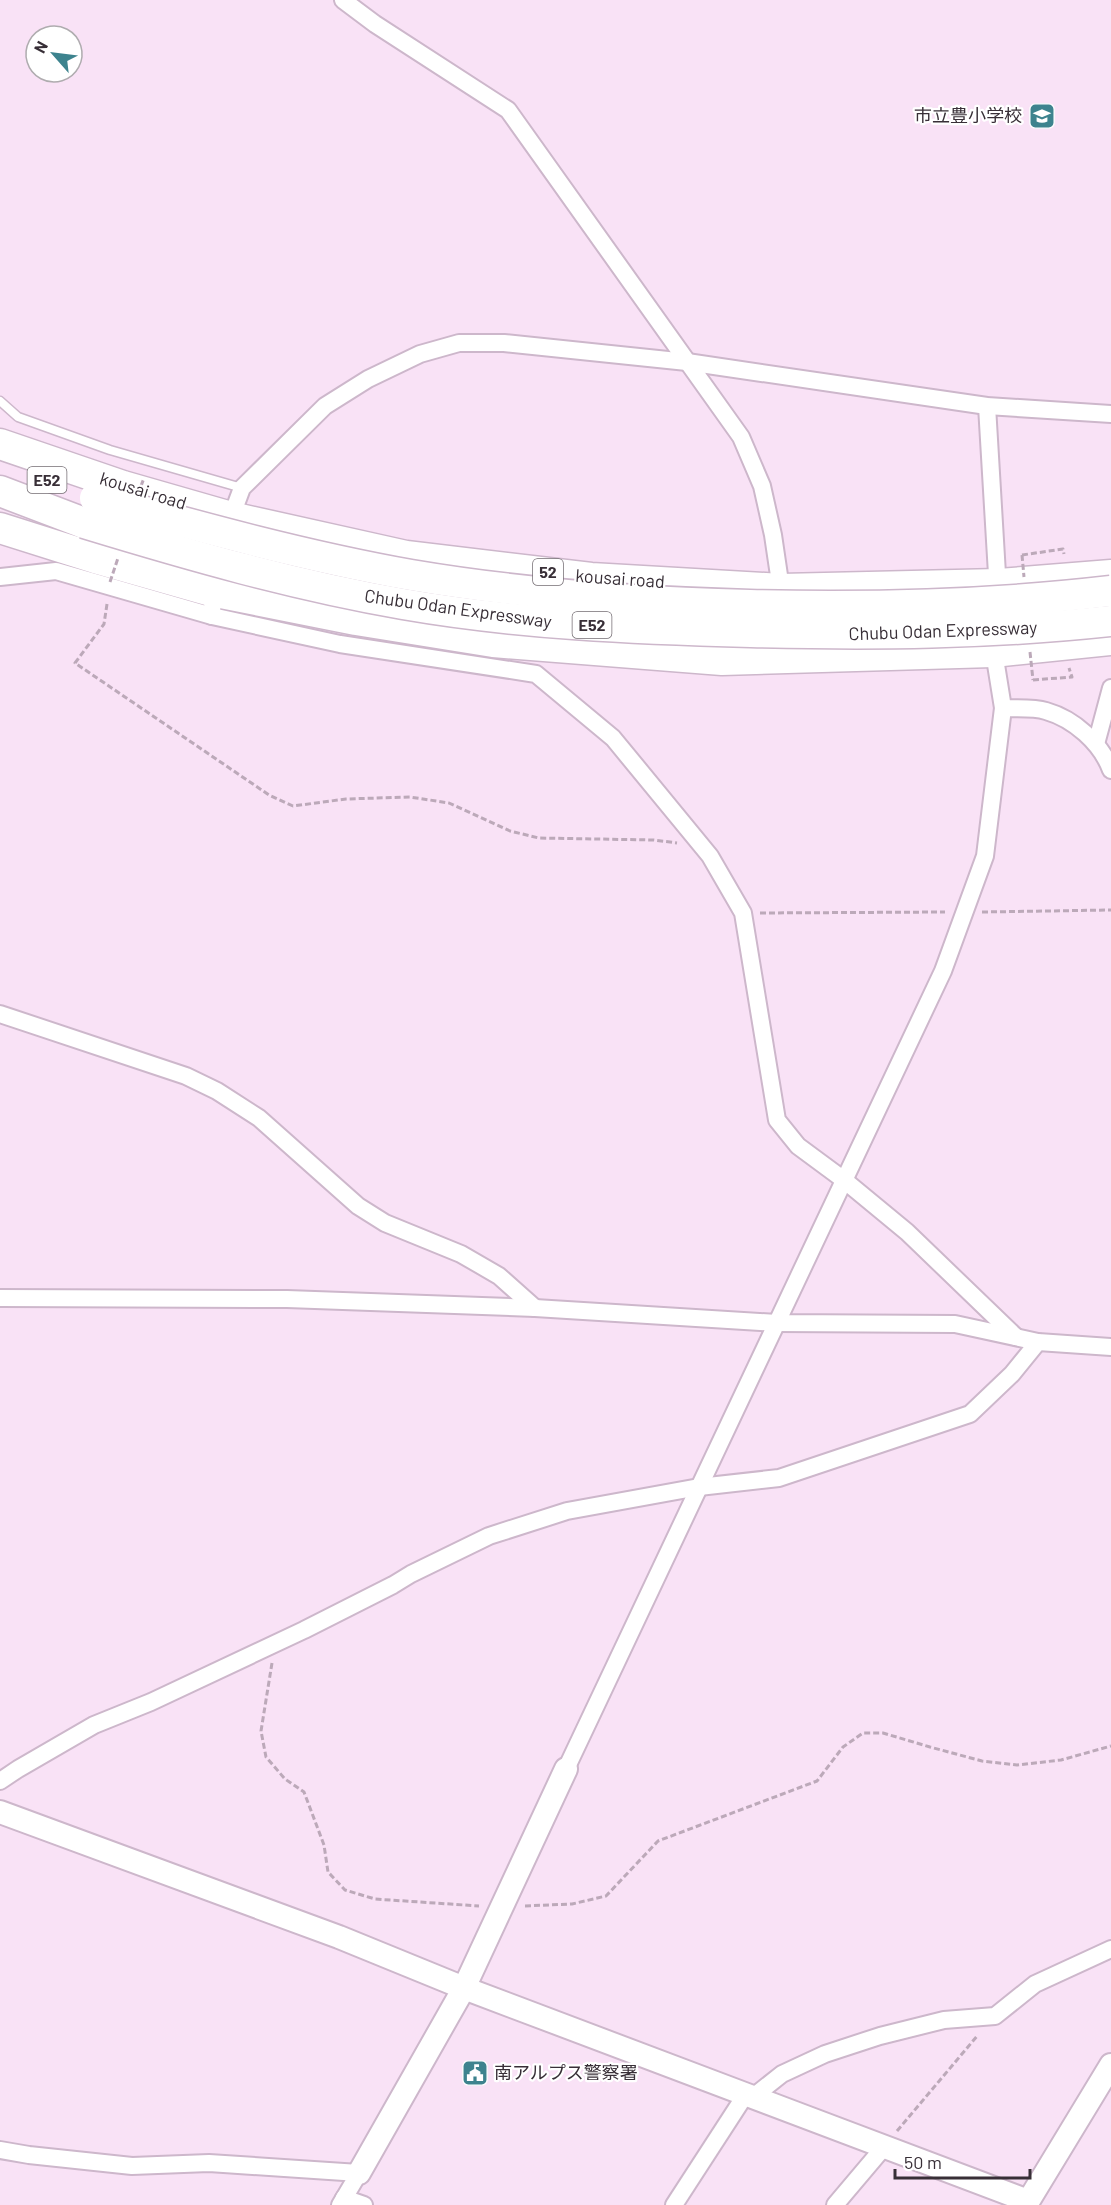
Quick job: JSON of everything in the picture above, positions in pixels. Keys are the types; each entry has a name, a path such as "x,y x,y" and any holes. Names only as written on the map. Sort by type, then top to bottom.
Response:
{"highway":[{"name":"kousai road","path":"0,444 123,486 231,517 406,555 591,578 781,589 999,584 1111,575"},
{"name":"Chubu Odan Expressway","path":"0,463 95,498 301,553 411,575 533,593 659,603 867,606 962,604 1111,591"},
{"name":"Chubu Odan Expressway","path":"0,491 84,523 186,554 293,582 404,604 529,621 653,629 867,635 977,632 1111,621"},
{"path":"0,528 94,558 212,603 356,620 493,642 722,660 993,652 1111,640"}],"street":[{"path":"343,0 508,110 741,437 762,486 773,534 781,589"},
{"path":"212,603 231,517 242,488 325,406 369,379 420,354 459,343 504,343 687,362 987,406 1111,414"},
{"path":"364,2205 342,2202 464,1988 943,971 966,912 985,856 1003,708 993,652 999,584 987,406"},
{"path":"0,577 56,571 110,587 212,603 340,644 536,674 613,738 710,856 743,913 777,1120 798,1146 844,1180 907,1232 1016,1337"},
{"path":"1096,744 1111,688"},
{"path":"1003,708 1045,711 1066,720 1096,744 1111,770"},
{"path":"0,1014 186,1076 217,1091 259,1118 358,1206 385,1223 461,1254 500,1276 535,1308"},
{"path":"0,1298 287,1299 535,1308 777,1323 955,1324 1038,1342 1111,1347"},
{"path":"0,1781 94,1725 151,1702 275,1644 489,1536 567,1511 699,1487 779,1478 970,1414 1012,1374 1038,1342"},
{"path":"0,1812 328,1933 464,1988 1027,2203 1111,2065"},
{"path":"674,2205 749,2095 782,2074 825,2054 880,2036 944,2020 994,2016 1035,1984 1111,1949"},
{"path":"835,2205 884,2147"},
{"path":"0,2150 132,2166 209,2163 359,2173"}],"lane":[{"path":"0,401 18,417 110,450 242,488"}],"path":[{"path":"110,587 104,624 75,663 269,795 293,806 346,800 410,797 449,803 510,831 539,838 654,840 702,847"},
{"path":"1033,680 1072,677 1071,668 1062,669"},
{"path":"743,913 1111,910"},
{"path":"275,1644 261,1731 266,1757 285,1779 304,1791 324,1845 328,1872 345,1890 375,1899 501,1907 572,1904 606,1896 658,1841 818,1781 843,1747 863,1733 884,1733 982,1761 1017,1766 1061,1760 1111,1746"},
{"path":"884,2147 994,2016"}],"place":[{"name":"市立豊小学校","path":"1042,116"},
{"name":"南アルプス警察署","path":"475,2073"}]}
